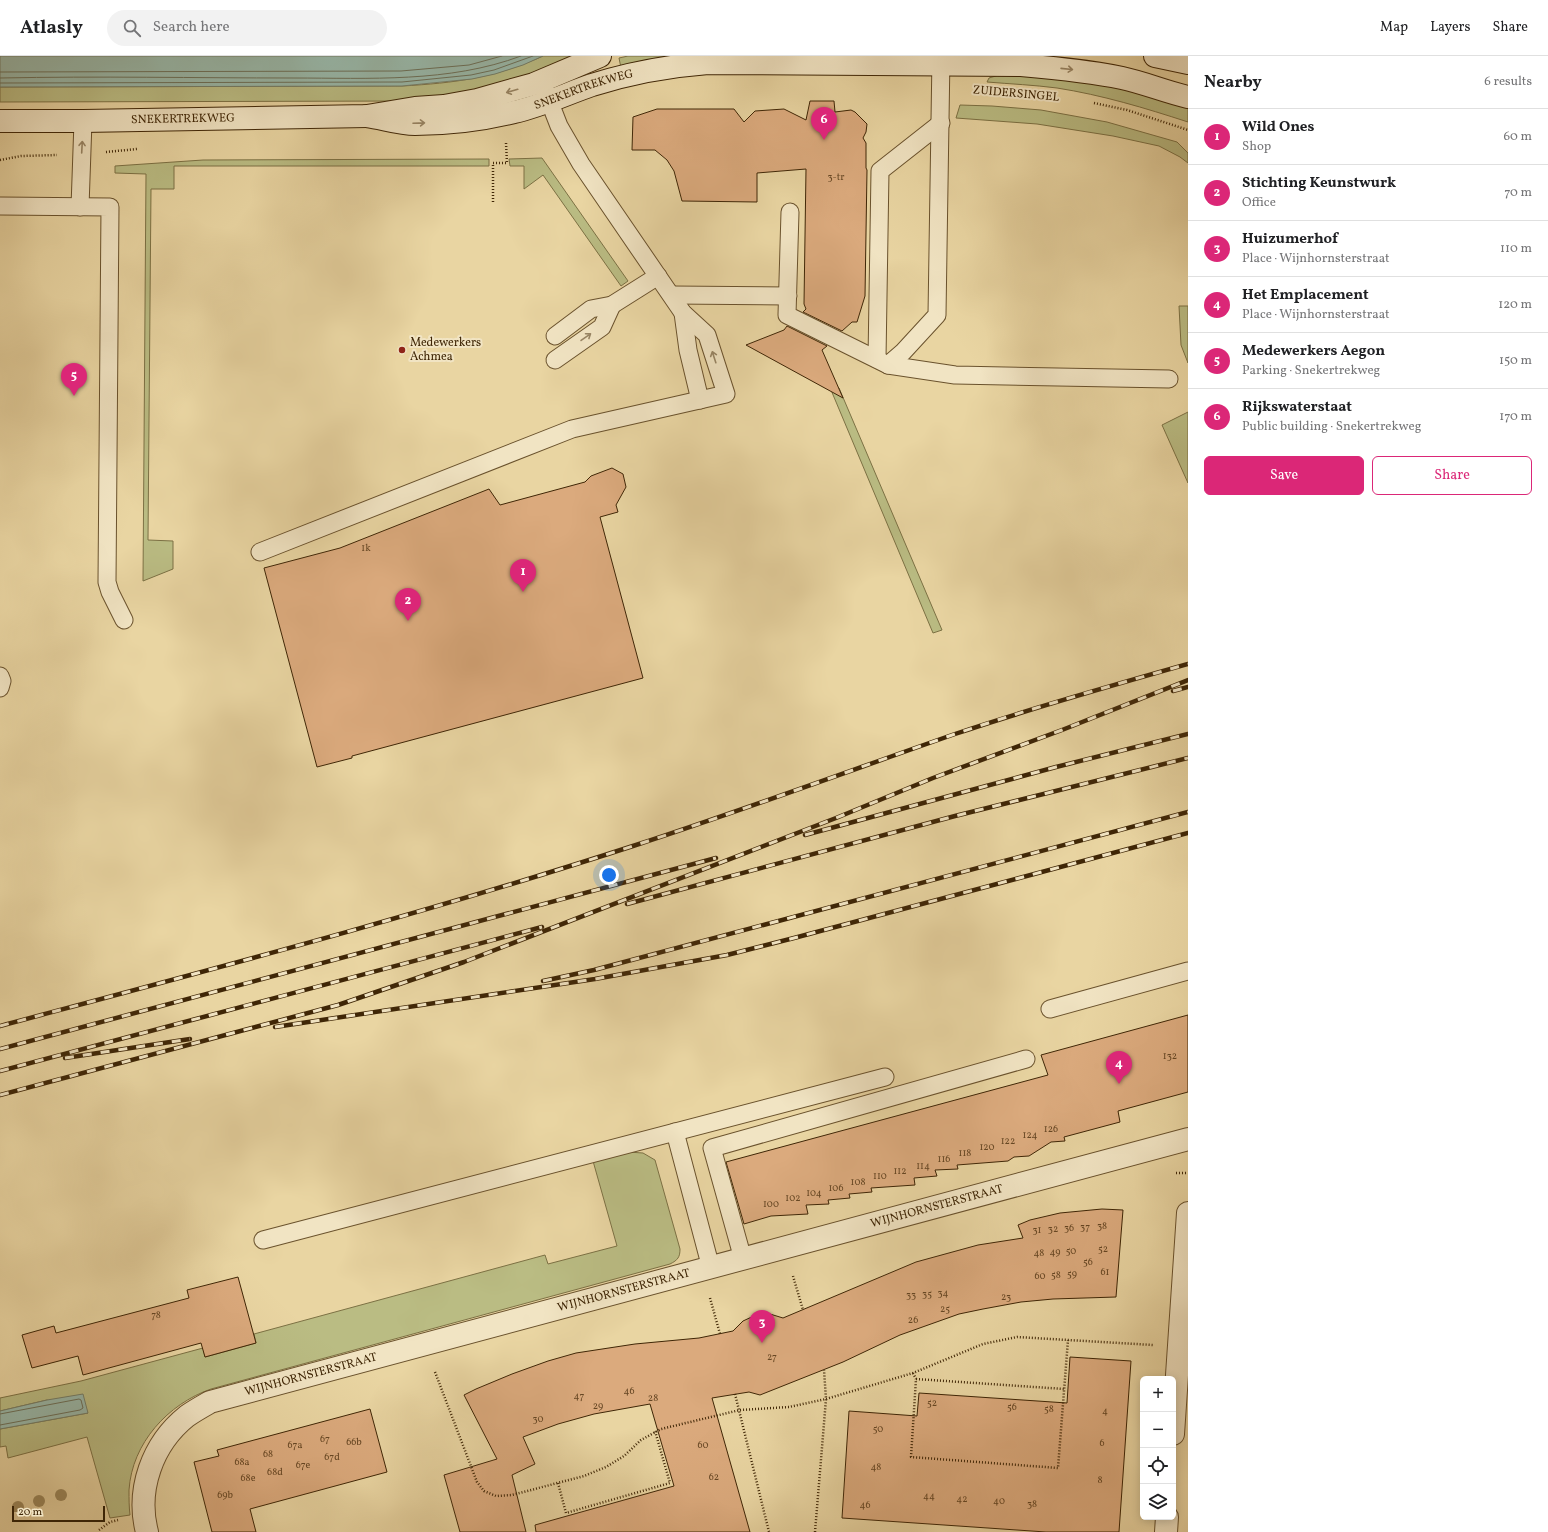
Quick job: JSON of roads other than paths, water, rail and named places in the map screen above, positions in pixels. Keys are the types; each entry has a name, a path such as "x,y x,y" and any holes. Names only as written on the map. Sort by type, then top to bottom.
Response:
{"main road":[{"name":"SNEKERTREKWEG","path":"0,121 367,116 415,108 444,106 477,100 512,91 541,81 600,56"},
{"path":"1155,56 1188,63"},
{"name":"SNEKERTREKWEG","path":"367,116 413,124 467,121 515,112 549,102 619,77 679,65 708,63 817,65 874,60"},
{"name":"ZUIDERSINGEL","path":"874,60 941,61 1080,70 1123,78 1188,97"},
{"name":"WIJNHORNSTERSTRAAT","path":"147,1532 143,1497 152,1463 161,1446 172,1431 187,1416 210,1402 1188,1138"},
{"path":"1175,1412 1188,1213"},
{"path":"1166,1532 1167,1520"}],"lane":[{"path":"883,362 903,352 938,315 941,61"},
{"path":"260,552 572,428 726,394 707,335 683,313 581,164 559,126 541,81"},
{"path":"80,207 83,121"},
{"path":"883,362 880,171 940,123"},
{"path":"0,206 110,207 107,582 110,592 124,620"},
{"path":"790,212 787,315 883,362 955,375 1169,379"},
{"path":"555,336 591,309 612,305 658,276"},
{"path":"672,295 788,296"},
{"path":"554,360 602,327 612,305"},
{"path":"683,313 688,350 700,400"},
{"path":"0,676 2,681 0,688"},
{"path":"1050,1008 1188,971"},
{"path":"743,1259 712,1148 1026,1059"},
{"path":"263,1240 885,1077"},
{"path":"675,1132 711,1268"}],"water":[{"path":"0,56 543,56 523,65 495,74 472,79 402,86 0,87"},
{"path":"83,1394 88,1413 0,1429 0,1411 47,1400"}],"railway":[{"path":"0,1026 320,940 557,870 716,818 984,724 1188,664"},
{"path":"0,1095 338,1005 464,962 836,818 933,778 1062,730 1188,680"},
{"path":"1173,691 1188,687"},
{"path":"805,835 1056,767 1188,734"},
{"path":"627,904 955,816 1188,758"},
{"path":"543,981 594,970 1188,812"},
{"path":"275,1027 595,979 727,955 1188,833"},
{"path":"0,1049 716,858"},
{"path":"0,1071 542,927"},
{"path":"65,1058 190,1039"}],"place":[{"name":"Rijkswaterstaat","path":"824,140"},
{"name":"Medewerkers Achmea","path":"402,350"},
{"name":"Medewerkers Aegon","path":"74,396"},
{"name":"Wild Ones","path":"523,592"},
{"name":"Stichting Keunstwurk","path":"408,621"},
{"name":"Het Emplacement","path":"1119,1084"},
{"name":"Huizumerhof","path":"762,1343"}]}
